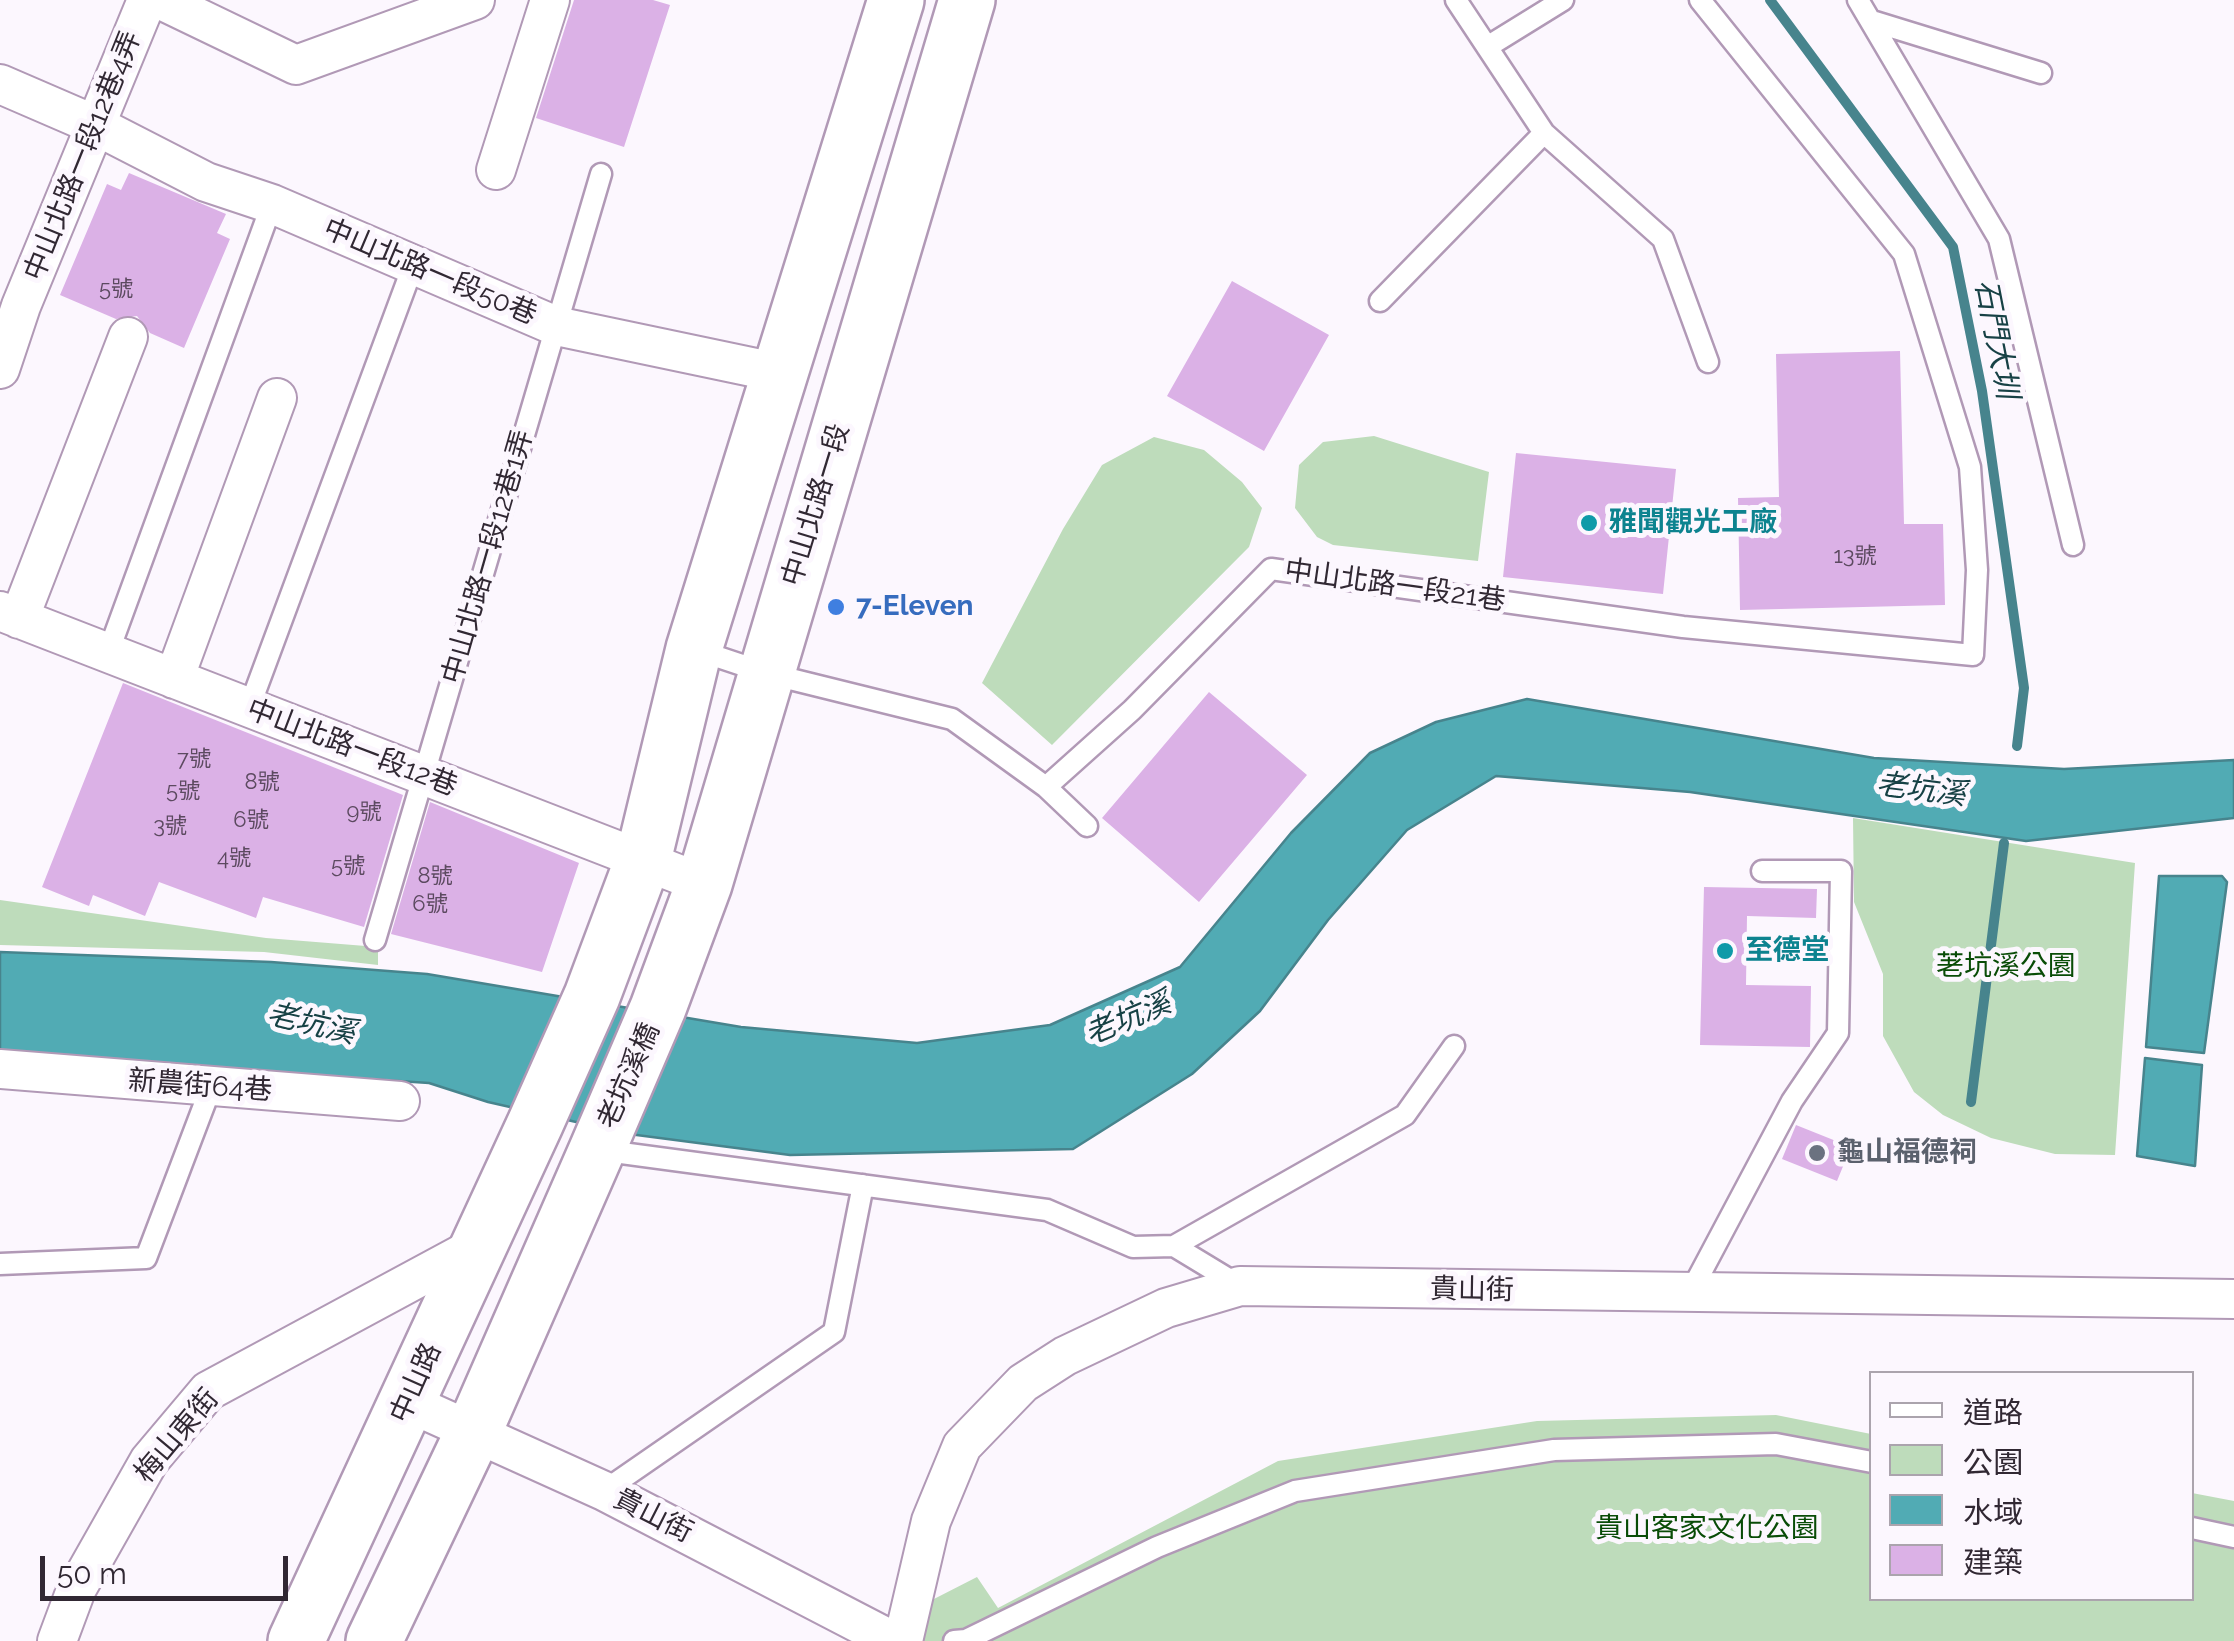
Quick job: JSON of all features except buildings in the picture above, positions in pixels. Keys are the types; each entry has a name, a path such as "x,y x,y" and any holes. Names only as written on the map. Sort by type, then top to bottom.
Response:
{"main road":[{"path":"643,860 694,649 896,0"},
{"name":"中山北路一段","path":"658,1008 704,884 967,0"},
{"name":"中山路","path":"296,1641 536,1124 592,996 643,860"},
{"name":"老坑溪橋","path":"598,1147 658,1008"},
{"path":"374,1641 474,1433 598,1147"}],"street":[{"name":"中山北路一段12巷4弄","path":"0,369 11,301 95,125 147,0"},
{"path":"161,0 296,64 474,0"},
{"path":"496,170 550,0"},
{"name":"中山北路一段50巷","path":"0,84 95,125 206,182 272,204 556,326 780,373"},
{"path":"10,615 128,337"},
{"path":"174,679 277,398"},
{"name":"中山北路一段12巷","path":"10,615 704,884"},
{"name":"新農街64巷","path":"0,1070 400,1101"},
{"name":"梅山東街","path":"57,1641 76,1590 149,1461 208,1391 477,1246"},
{"name":"貴山街","path":"904,1641 931,1521 962,1446 1023,1383 1065,1356 1166,1308 1240,1286 2234,1299"},
{"name":"貴山街","path":"407,1402 604,1491 893,1641"}],"lane":[{"path":"1456,0 1544,133 1662,239 1708,362"},
{"path":"1487,47 1563,0"},
{"name":"中山北路一段21巷","path":"1046,787 1132,710 1271,569 1683,626 1973,655 1977,570 1970,466 1904,254 1700,0"},
{"path":"1858,0 1998,239 2073,545"},
{"path":"1872,21 2040,73"},
{"path":"1380,302 1544,133"},
{"name":"中山北路一段12巷1弄","path":"375,940 602,174"},
{"path":"108,653 272,204"},
{"path":"249,708 414,266"},
{"path":"694,649 766,673 952,719 1046,787 1087,826"},
{"path":"1690,1292 1792,1101 1838,1033 1841,871 1762,870"},
{"path":"598,1147 1047,1210 1133,1247 1174,1246 1406,1115 1454,1046"},
{"path":"0,1264 146,1258 211,1087"},
{"path":"604,1491 834,1332 863,1185"},
{"path":"1174,1246 1240,1286"},
{"path":"954,1641 966,1640 1157,1547 1295,1491 1554,1450 1776,1444 1869,1461"},
{"path":"2194,1528 2234,1537"}],"green space":[{"path":"1374,436 1489,472 1478,561 1333,545 1317,537 1295,508 1299,465 1323,442"},
{"path":"1154,437 1204,450 1242,482 1262,508 1249,547 1052,745 982,683 1063,529 1102,465"},
{"name":"荖坑溪公園","path":"1853,818 2135,863 2115,1155 2055,1154 1991,1138 1943,1115 1914,1092 1883,1036 1883,974 1854,902"},
{"path":"0,900 266,938 378,947 378,965 264,952 0,945"},
{"name":"貴山客家文化公園","path":"1776,1415 1869,1434 1869,1601 2194,1601 2194,1493 2234,1501 2234,1641 921,1641 932,1600 977,1577 998,1608 1278,1461 1537,1421"}],"water":[{"name":"老坑溪","path":"1527,699 1874,758 2064,769 2234,760 2234,818 2026,841 1690,792 1496,776 1407,830 1328,920 1260,1011 1192,1074 1073,1149 790,1155 629,1134 488,1102 429,1083 0,1055 0,952 271,962 427,974 741,1027 917,1043 1050,1025 1180,967 1291,833 1370,753 1436,722"},
{"path":"2159,876 2222,876 2227,882 2204,1053 2146,1047"},
{"path":"2145,1058 2202,1065 2195,1166 2137,1156"}],"waterway":[{"name":"石門大圳","path":"1770,0 1953,247 1982,391 2024,688 2017,746"},
{"name":"石門大圳","path":"1971,1102 2004,843"}],"place":[{"name":"雅聞觀光工廠","path":"1589,523"},
{"name":"7-Eleven","path":"836,607"},
{"name":"至德堂","path":"1725,951"},
{"name":"龜山福德祠","path":"1817,1153"}]}
